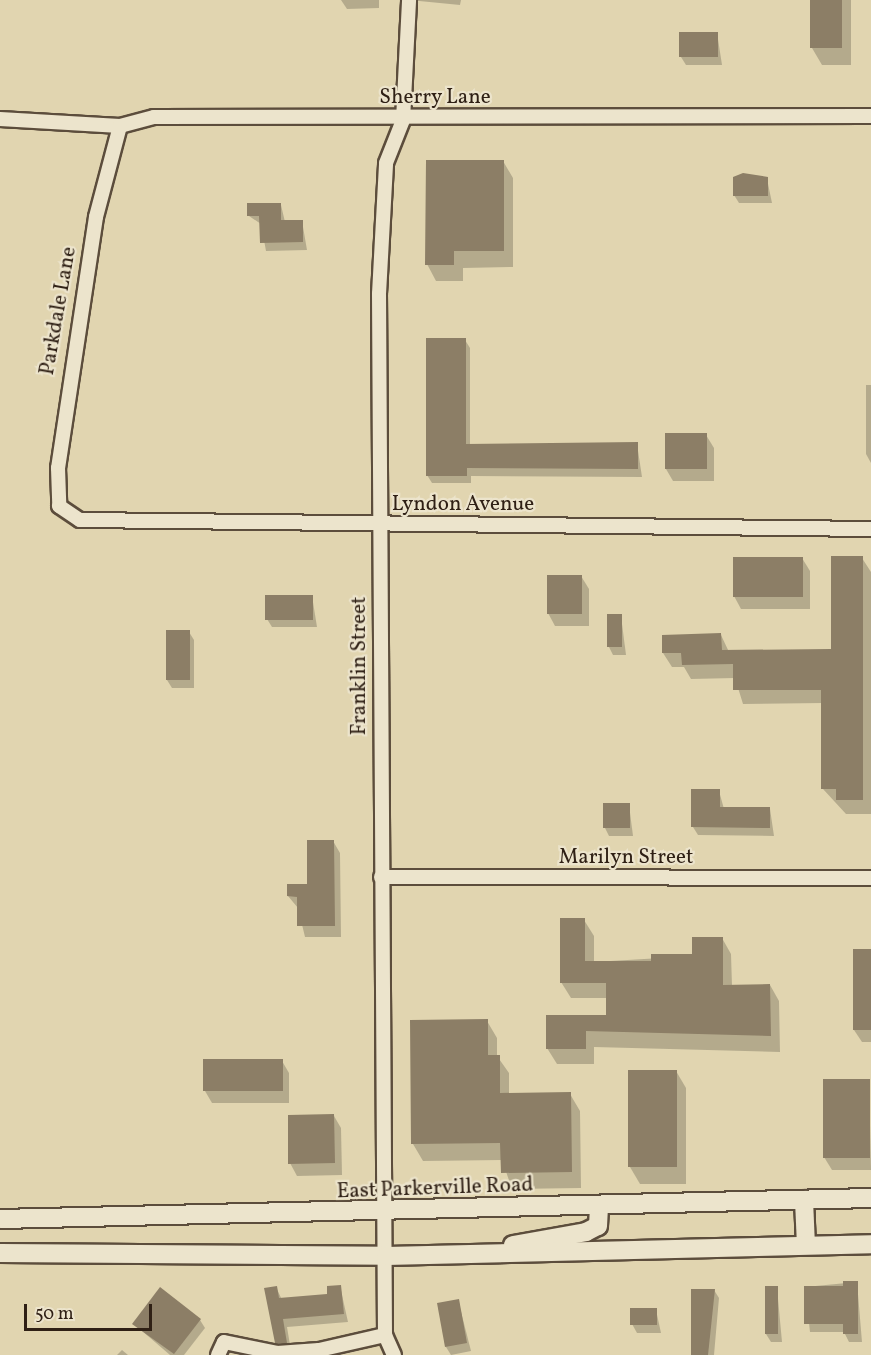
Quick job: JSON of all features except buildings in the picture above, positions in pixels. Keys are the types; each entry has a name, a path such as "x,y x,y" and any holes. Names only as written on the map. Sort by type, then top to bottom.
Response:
{"main road":[{"name":"East Parkerville Road","path":"0,1219 385,1214 871,1198"},
{"path":"804,1200 806,1245"},
{"path":"470,1253 586,1232 598,1226 599,1207"},
{"path":"0,1253 386,1256 871,1244"}],"street":[{"name":"Franklin Street","path":"385,1335 379,294 386,163 403,120 408,0"},
{"name":"Sherry Lane","path":"0,119 120,126 154,117 403,120 871,116"},
{"name":"Parkdale Lane","path":"59,506 67,388 96,217 120,126"},
{"name":"Lyndon Avenue","path":"59,506 80,520 116,524 871,529"},
{"name":"Marilyn Street","path":"381,877 871,878"},
{"path":"218,1355 224,1342 277,1353 319,1350 385,1335 394,1355"}]}
